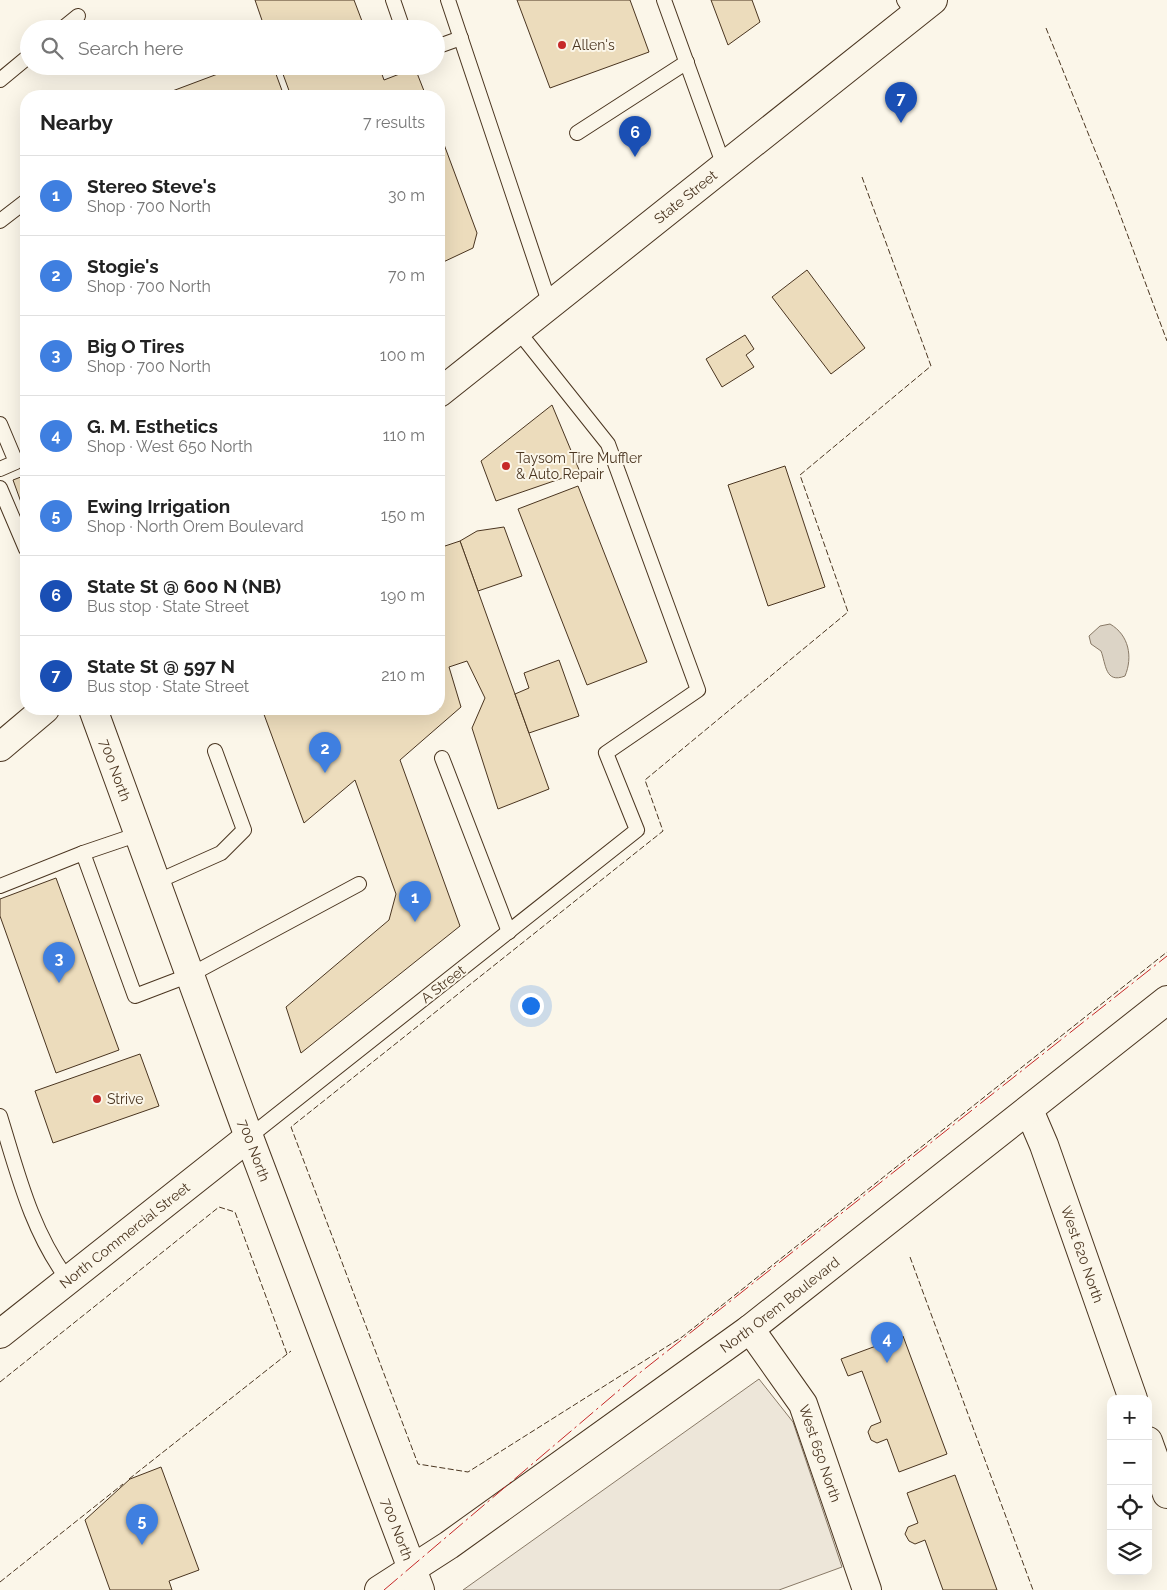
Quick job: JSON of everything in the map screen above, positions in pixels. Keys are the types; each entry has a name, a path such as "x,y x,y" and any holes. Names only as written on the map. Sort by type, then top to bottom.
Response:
{"street":[{"name":"State Street","path":"445,389 724,166 917,5"},
{"path":"0,746 38,715"},
{"name":"700 North","path":"95,715 249,1137 416,1580"},
{"name":"North Orem Boulevard","path":"379,1590 416,1580 449,1546 750,1329 1167,1000"},
{"name":"West 620 North","path":"1029,1110 1044,1145 1133,1395"},
{"name":"North Commercial Street","path":"0,1334 249,1137"},
{"name":"West 650 North","path":"750,1329 803,1404 868,1590"},
{"path":"1152,1452 1167,1494"}],"lane":[{"path":"393,0 400,20"},
{"path":"448,0 550,305"},
{"path":"664,0 724,166"},
{"path":"73,20 78,16"},
{"path":"445,44 461,38"},
{"path":"577,132 686,62"},
{"path":"0,80 20,63"},
{"path":"0,221 20,205"},
{"name":"A Street","path":"249,1137 637,830 606,753 698,690 608,444 518,331"},
{"path":"0,424 16,462 0,469"},
{"path":"0,488 20,535"},
{"path":"156,882 221,853 244,830 215,751"},
{"path":"442,758 509,932"},
{"path":"0,886 83,853 139,834"},
{"path":"83,853 135,996 190,975 359,884"},
{"path":"0,1116 22,1194 52,1258 68,1280"}],"shaded area":[{"path":"1110,624 1121,634 1128,647 1129,661 1125,676 1118,678 1110,675 1107,671 1101,651 1091,644 1089,636 1100,626"},
{"path":"759,1379 793,1422 842,1567 779,1590 463,1590"}],"building":[{"path":"255,0 354,0 362,20 262,20"},
{"path":"517,0 630,0 649,52 550,88"},
{"path":"711,0 752,0 760,22 728,45"},
{"path":"215,75 276,75 282,90 175,90"},
{"path":"283,75 382,75 384,80 397,75 418,75 424,90 289,90"},
{"path":"445,147 477,233 473,248 445,261"},
{"path":"807,270 865,348 831,374 772,297"},
{"path":"745,335 754,349 746,355 754,367 722,387 706,359"},
{"path":"552,405 580,472 496,501 481,461"},
{"path":"785,466 825,587 768,606 728,485"},
{"path":"20,477 20,499 13,480"},
{"path":"578,486 647,662 587,685 518,509"},
{"path":"504,527 522,576 478,591 460,541 477,531"},
{"path":"460,541 549,789 498,809 472,728 485,698 467,661 449,667 461,707 400,760 460,926 301,1053 286,1007 389,920 396,894 355,780 304,823 264,715 445,715 445,546"},
{"path":"559,660 579,716 529,733 515,694 529,688 524,673"},
{"path":"56,878 119,1050 56,1073 0,916 0,899"},
{"name":"Strive","path":"140,1054 159,1106 53,1143 35,1091"},
{"path":"903,1336 947,1454 899,1472 887,1439 877,1443 871,1440 868,1432 871,1426 881,1422 862,1371 848,1376 841,1359"},
{"path":"161,1467 199,1570 169,1581 172,1590 110,1590 85,1520 130,1479"},
{"path":"955,1475 997,1590 943,1590 925,1540 915,1544 909,1541 905,1534 908,1527 918,1523 907,1493"}],"fence":[{"path":"1046,28 1112,193 1167,341"},
{"path":"862,177 931,366 800,475 848,612 645,780 663,831 291,1127 418,1464 468,1472 682,1337 1167,952"},
{"path":"0,1382 219,1207 235,1212 287,1354"},
{"path":"910,1257 1033,1590"},
{"path":"129,1479 291,1351"},
{"path":"0,1582 123,1484"}],"power":[{"path":"384,1590 637,1375 1167,956"}],"place":[{"name":"Allen's","path":"562,45"},
{"name":"State St @ 597 N","path":"901,123"},
{"name":"State St @ 600 N (NB)","path":"635,157"},
{"name":"Taysom Tire Muffler & Auto Repair","path":"506,466"},
{"name":"Stogie's","path":"325,773"},
{"name":"Stereo Steve's","path":"415,922"},
{"name":"Big O Tires","path":"59,983"},
{"name":"Strive","path":"97,1099"},
{"name":"G. M. Esthetics","path":"887,1363"},
{"name":"Ewing Irrigation","path":"142,1545"}]}
